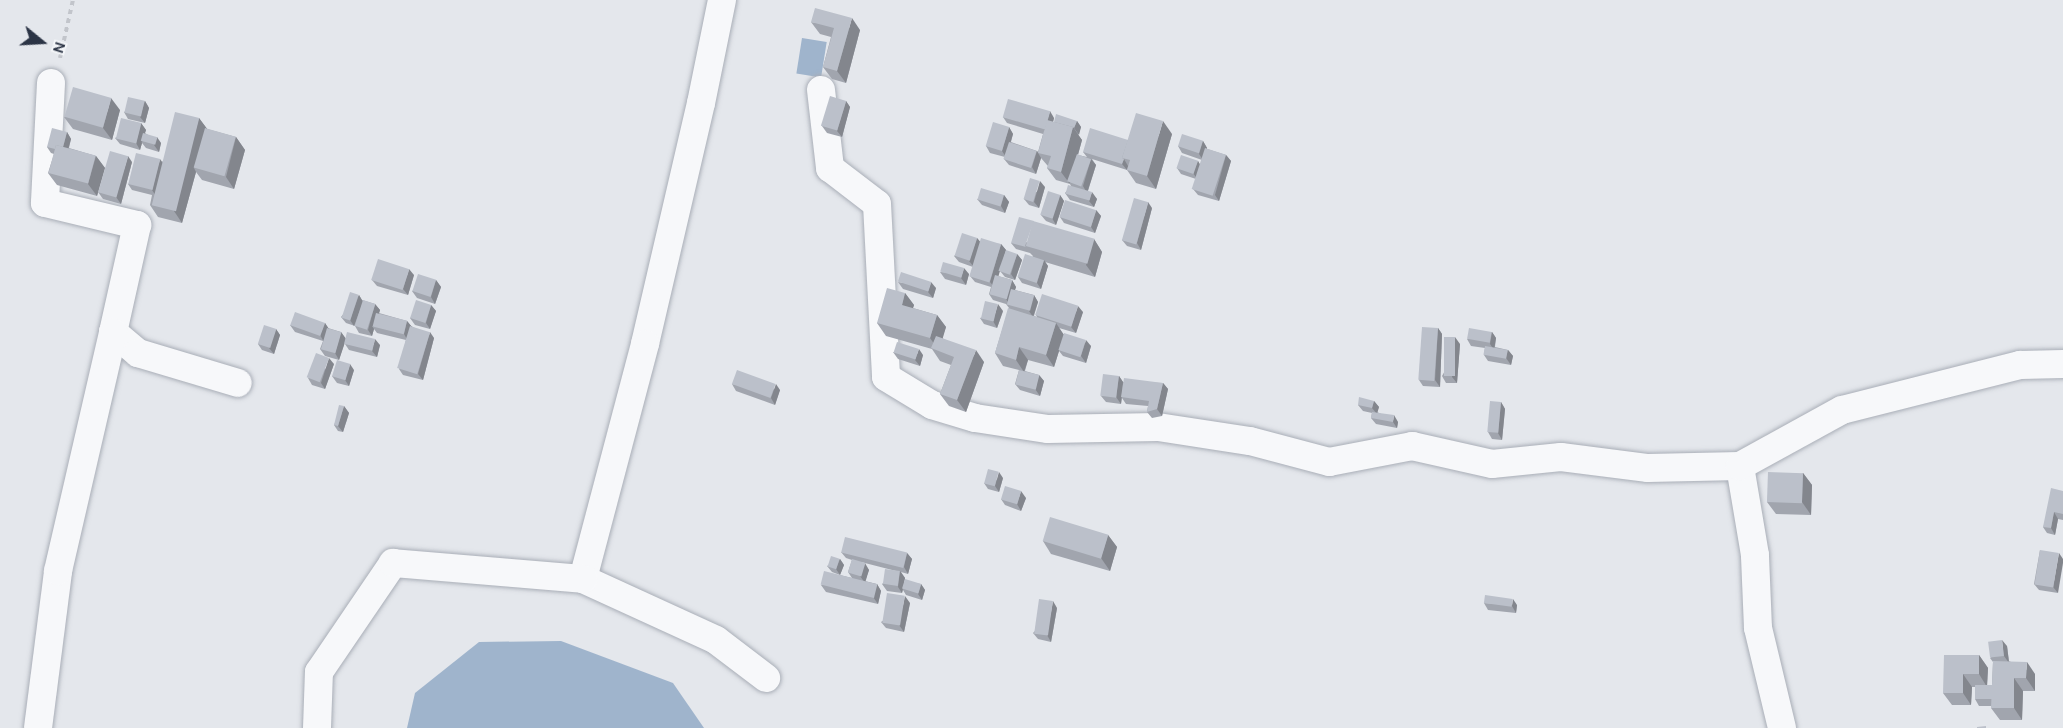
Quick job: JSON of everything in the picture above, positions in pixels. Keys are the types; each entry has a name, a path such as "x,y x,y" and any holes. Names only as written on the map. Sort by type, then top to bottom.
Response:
{"street":[{"path":"583,579 645,344 701,104 722,0"},
{"path":"38,728 58,571 137,225 45,203 51,83"},
{"path":"821,90 830,168 877,204 886,377 932,405 975,418 1047,429 1170,429 1250,441 1329,462 1412,446 1492,464 1561,457 1648,468 1740,466 1842,410 2020,366 2063,364"},
{"path":"113,332 138,353 238,383"},
{"path":"1740,466 1755,555 1758,628 1782,728"},
{"path":"317,728 318,672 393,563 583,579 716,640 766,678"}],"path":[{"path":"51,83 73,0"}],"water":[{"path":"802,38 827,42 821,77 796,74"},
{"path":"561,641 673,683 704,728 407,728 415,693 479,642"}],"building":[{"path":"815,8 852,18 837,71 823,67 834,28 811,22"},
{"path":"73,87 111,98 103,128 64,117"},
{"path":"830,96 846,101 837,131 821,126"},
{"path":"128,97 145,101 141,116 124,113"},
{"path":"1008,99 1050,111 1045,129 1003,117"},
{"path":"175,112 199,118 176,211 152,205"},
{"path":"1136,113 1163,121 1147,176 1127,170 1130,160 1122,158"},
{"path":"1056,114 1077,121 1074,128 1054,122"},
{"path":"121,118 141,123 136,143 116,138"},
{"path":"1047,120 1073,127 1061,172 1047,168 1051,156 1038,153"},
{"path":"993,122 1009,127 1002,151 986,146"},
{"path":"52,128 67,132 63,147 56,145 55,149 47,147"},
{"path":"205,128 236,137 224,176 194,167"},
{"path":"1090,128 1128,140 1122,164 1083,152"},
{"path":"143,133 157,137 155,145 141,141"},
{"path":"1182,134 1203,141 1199,153 1178,146"},
{"path":"1009,142 1037,151 1031,168 1003,159"},
{"path":"56,145 96,156 88,184 48,173"},
{"path":"1205,148 1226,155 1213,196 1192,189"},
{"path":"110,151 128,156 116,198 98,192"},
{"path":"136,153 160,159 153,190 128,184"},
{"path":"1077,154 1091,159 1081,186 1067,181"},
{"path":"1181,155 1198,161 1193,174 1176,168"},
{"path":"1030,178 1040,181 1033,202 1024,199"},
{"path":"1068,185 1092,192 1090,201 1066,194"},
{"path":"981,188 1004,195 1000,206 977,199"},
{"path":"1048,191 1060,195 1053,219 1040,215"},
{"path":"1134,198 1148,202 1136,244 1122,240"},
{"path":"1065,200 1096,210 1091,227 1059,217"},
{"path":"1019,217 1034,221 1026,247 1011,243"},
{"path":"1033,221 1095,239 1087,264 1026,246"},
{"path":"962,233 977,238 970,261 955,256"},
{"path":"981,238 1001,244 989,282 969,276"},
{"path":"1006,250 1017,254 1010,275 998,271"},
{"path":"1025,254 1044,260 1037,283 1018,277"},
{"path":"378,259 409,269 403,290 371,280"},
{"path":"943,262 964,268 961,278 940,272"},
{"path":"901,272 931,282 928,291 898,282"},
{"path":"418,274 436,280 431,297 412,291"},
{"path":"995,275 1012,280 1007,299 989,294"},
{"path":"887,288 905,293 902,305 937,315 930,338 877,323"},
{"path":"1011,289 1034,295 1030,311 1007,304"},
{"path":"350,292 359,295 350,320 342,318"},
{"path":"1042,294 1078,306 1071,327 1035,315"},
{"path":"363,300 375,304 367,330 355,326"},
{"path":"416,300 431,305 425,323 410,318"},
{"path":"985,301 998,304 994,321 981,319"},
{"path":"1008,308 1056,323 1046,355 1019,347 1016,360 995,353"},
{"path":"295,312 325,323 320,336 290,325"},
{"path":"376,313 407,321 404,334 373,327"},
{"path":"264,325 276,329 270,348 258,344"},
{"path":"410,326 430,332 417,374 397,368"},
{"path":"1422,327 1438,328 1434,381 1418,380"},
{"path":"327,328 341,332 335,353 321,349"},
{"path":"1469,328 1492,332 1490,343 1467,339"},
{"path":"347,332 375,339 372,351 344,344"},
{"path":"1064,333 1086,340 1080,357 1058,350"},
{"path":"936,336 976,350 957,400 940,394 954,357 931,348"},
{"path":"1444,337 1455,337 1455,376 1444,376"},
{"path":"897,342 919,349 915,360 894,352"},
{"path":"1485,346 1508,350 1506,359 1483,355"},
{"path":"316,353 329,358 320,382 307,377"},
{"path":"337,360 350,364 345,380 332,376"},
{"path":"737,370 776,384 770,398 732,384"},
{"path":"1019,370 1039,375 1036,390 1015,385"},
{"path":"1103,374 1119,376 1116,398 1100,396"},
{"path":"1124,378 1163,383 1157,409 1147,412 1149,401 1121,397"},
{"path":"1359,397 1374,401 1372,408 1358,405"},
{"path":"1490,401 1501,402 1498,433 1487,432"},
{"path":"339,405 344,406 338,426 334,425"},
{"path":"1372,412 1394,415 1393,422 1371,418"},
{"path":"988,469 999,472 995,486 984,483"},
{"path":"1768,472 1803,473 1802,503 1767,502"},
{"path":"1005,486 1021,491 1017,504 1001,499"},
{"path":"2051,488 2063,491 2063,514 2054,512 2051,528 2043,527"},
{"path":"1050,517 1108,535 1101,559 1043,541"},
{"path":"845,537 907,552 903,568 841,553"},
{"path":"2040,550 2059,553 2053,588 2035,585"},
{"path":"831,556 840,559 836,569 828,566"},
{"path":"852,559 865,563 861,576 848,572"},
{"path":"885,569 900,571 898,586 883,584"},
{"path":"824,571 877,584 874,598 821,585"},
{"path":"905,579 921,584 918,594 902,589"},
{"path":"887,593 905,596 900,625 882,623"},
{"path":"1485,595 1513,599 1512,607 1484,603"},
{"path":"1039,599 1053,601 1048,636 1034,634"},
{"path":"2002,640 2004,656 1990,658 1988,642"},
{"path":"1944,655 1979,655 1979,674 1963,674 1963,693 1943,693"},
{"path":"1993,661 2027,662 2026,678 2014,678 2014,708 1991,708"},
{"path":"1975,685 1992,685 1992,699 1975,699"}]}
